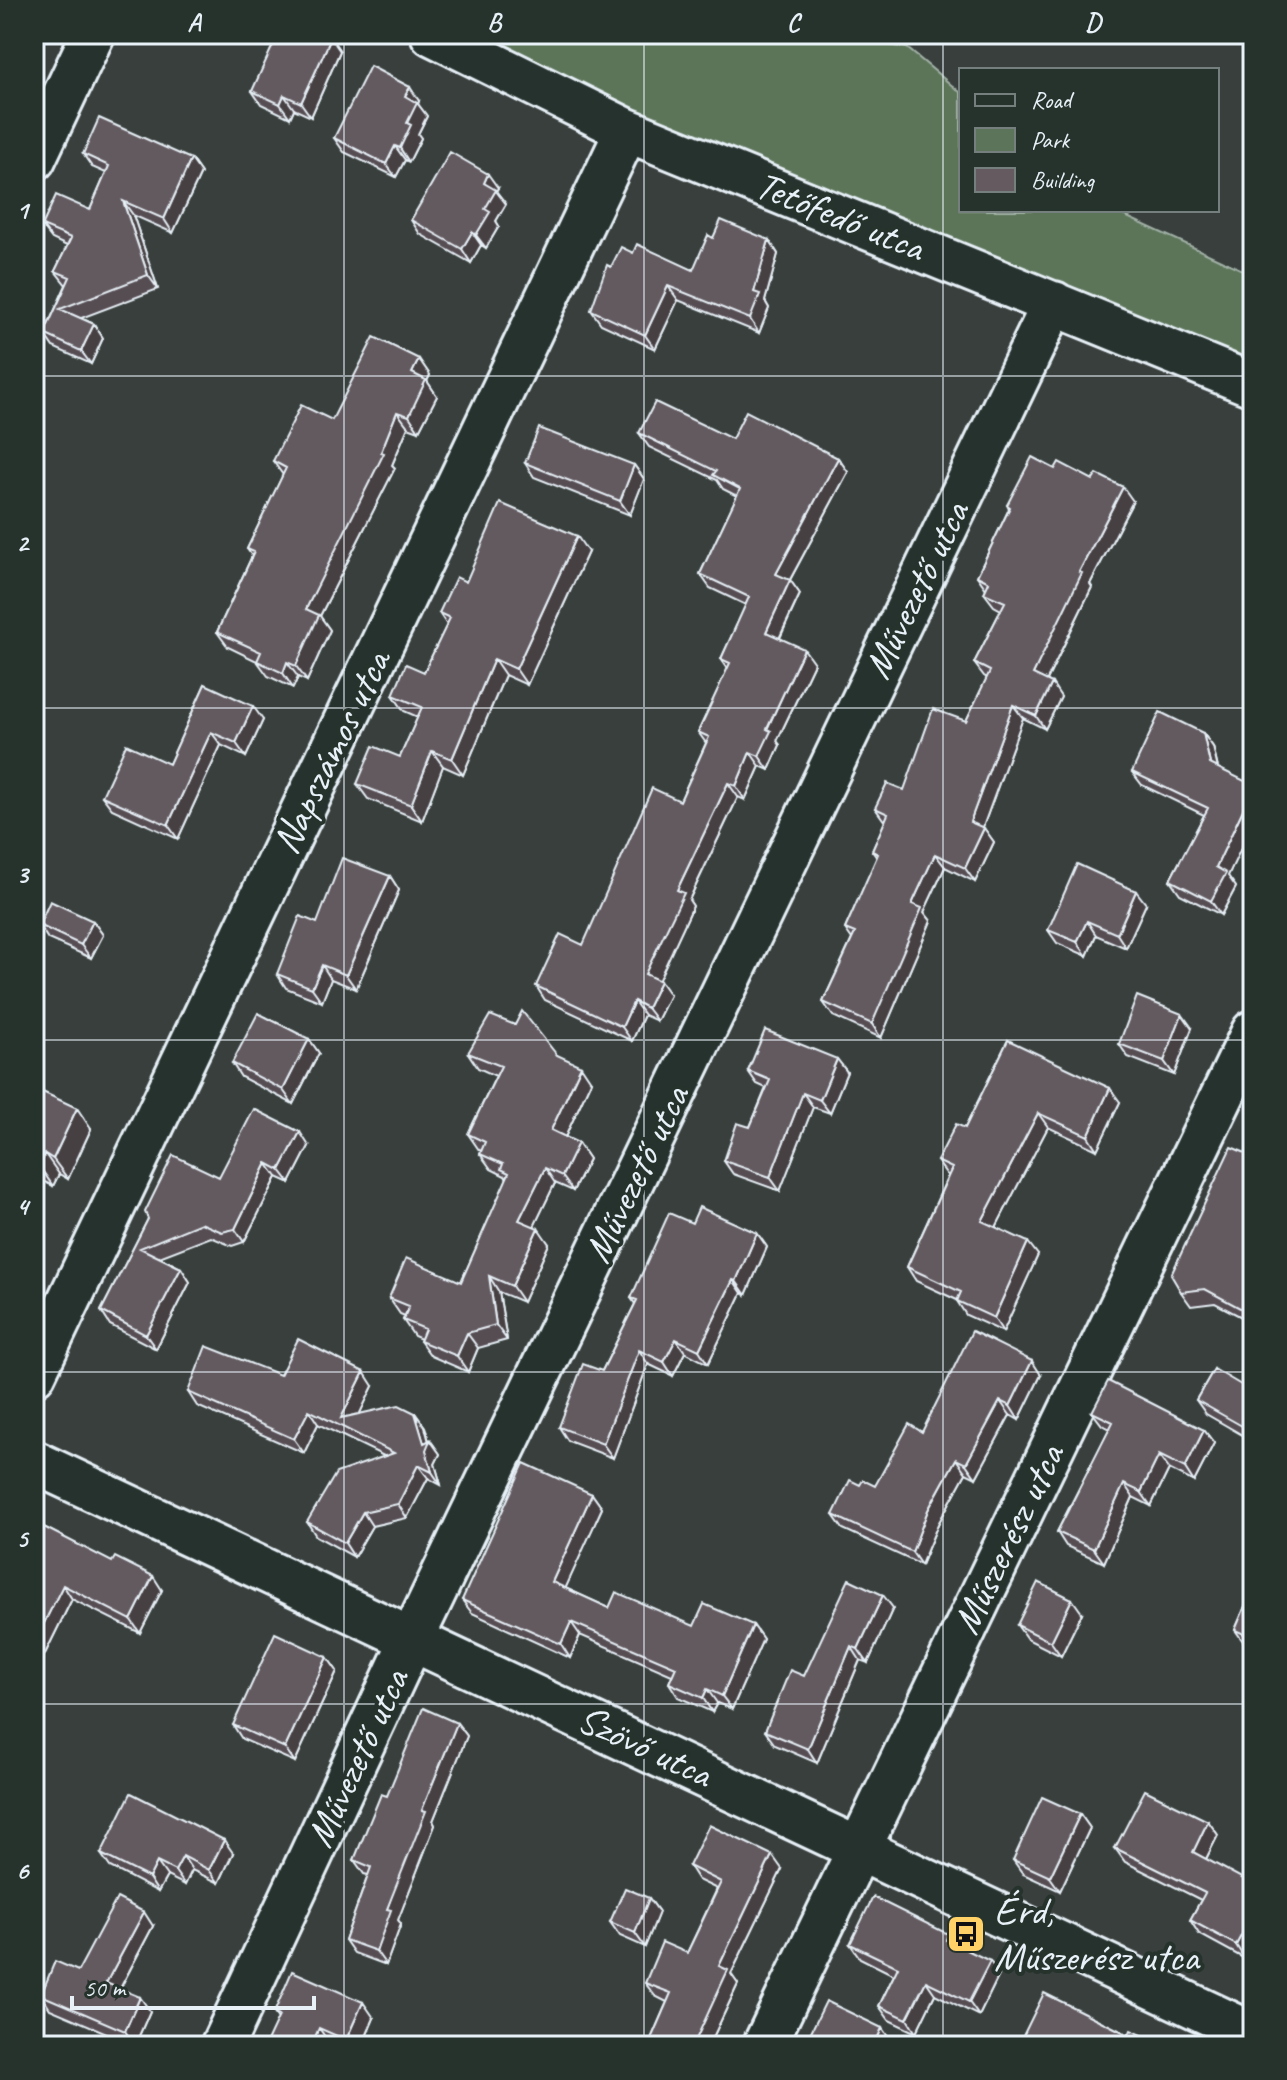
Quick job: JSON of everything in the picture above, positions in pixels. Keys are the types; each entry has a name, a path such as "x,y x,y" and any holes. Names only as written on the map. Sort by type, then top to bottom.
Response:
{"street":[{"path":"34,159 93,34"},
{"name":"Tetőfedő utca","path":"432,34 627,130 1253,385"},
{"name":"Napszámos utca","path":"34,1374 627,130"},
{"name":"Művezető utca","path":"222,2046 413,1637 1054,303"},
{"name":"Műszerész utca","path":"764,2046 1253,1032"},
{"name":"Szövő utca","path":"34,1462 413,1637 1253,2034"}],"path":[{"path":"1232,34 1253,49"}],"green space":[{"path":"432,34 821,34 907,48 959,91 959,212 1116,212 1247,272 1253,268 1253,385"}],"building":[{"path":"278,34 323,34 331,38 301,103 284,95 280,104 252,91"},
{"path":"370,66 410,87 405,96 417,103 400,148 395,146 386,164 334,138"},
{"path":"99,118 191,159 164,219 123,201 148,275 60,309 94,324 81,351 44,334 70,277 55,271 71,238 42,226 56,195 90,210 109,166 83,154"},
{"path":"450,152 488,174 484,183 496,190 485,209 490,212 476,235 472,232 462,249 411,220"},
{"path":"721,220 769,240 754,292 760,294 750,319 668,286 645,335 591,310 607,265 611,267 621,247 633,253 637,244 693,270 708,235 713,238"},
{"path":"374,337 419,359 412,373 426,380 409,416 397,412 381,452 384,453 306,609 319,615 296,666 287,662 283,673 257,661 261,652 217,632 254,552 247,549 286,468 273,461 301,405 332,420"},
{"path":"655,402 732,439 746,411 838,458 776,574 790,580 766,632 804,649 767,729 771,731 759,756 750,752 736,786 728,783 677,890 684,893 645,974 660,981 647,1008 634,1001 622,1027 536,986 560,934 583,945 652,788 680,801 709,737 698,732 730,663 721,659 749,597 700,574 740,489 713,475 716,471 639,433"},
{"path":"539,428 634,465 620,501 525,463"},
{"path":"1032,457 1055,469 1059,462 1093,480 1097,474 1123,487 1079,572 1082,573 1033,674 1052,683 1036,716 1013,705 970,822 984,828 965,868 935,854 912,904 922,908 872,1024 823,1002 855,933 845,929 878,854 872,851 888,814 875,808 887,783 904,790 933,709 966,721 990,671 974,663 1005,602 984,593 989,582 977,576 1010,507 1007,505"},
{"path":"500,503 577,536 516,669 494,659 452,759 432,751 411,805 357,784 373,746 400,757 422,707 393,695 406,664 424,672 450,618 439,613 456,577 466,582"},
{"path":"205,684 253,706 236,743 211,732 168,825 102,796 126,744 169,764"},
{"path":"1160,712 1203,733 1210,764 1253,785 1216,867 1226,873 1211,901 1170,880 1208,808 1132,772"},
{"path":"342,858 390,876 346,975 322,965 312,988 277,974 300,916 317,923"},
{"path":"1077,864 1136,891 1117,934 1087,921 1077,942 1048,930"},
{"path":"50,901 93,921 81,945 39,925"},
{"path":"1137,996 1182,1014 1164,1061 1119,1044"},
{"path":"522,1011 557,1055 581,1066 551,1130 578,1143 562,1176 545,1168 519,1220 538,1228 512,1286 489,1276 496,1325 467,1333 457,1356 420,1341 425,1329 403,1320 409,1306 389,1298 406,1258 461,1282 509,1173 501,1169 503,1164 480,1154 485,1142 468,1134 501,1066 468,1053 490,1015 515,1025"},
{"path":"258,1013 309,1039 283,1090 232,1063"},
{"path":"765,1030 837,1059 820,1100 803,1093 770,1177 724,1161 737,1123 750,1127 770,1080 748,1071"},
{"path":"1008,1040 1110,1088 1088,1136 1038,1113 982,1221 1028,1242 994,1318 957,1301 961,1292 907,1267 952,1168 937,1161 956,1124 965,1128"},
{"path":"34,1088 77,1108 53,1159 45,1154 39,1166 34,1164"},
{"path":"254,1109 300,1132 280,1170 267,1163 235,1229 222,1232 201,1223 140,1248 181,1268 146,1335 101,1311 148,1219 145,1212 173,1155 219,1177"},
{"path":"1231,1147 1253,1156 1253,1315 1205,1289 1181,1292 1171,1275"},
{"path":"699,1207 757,1233 736,1281 733,1280 699,1350 676,1339 664,1362 639,1350 603,1444 559,1427 583,1364 602,1371 637,1300 631,1298 669,1213 692,1223"},
{"path":"972,1331 1032,1361 1010,1406 1000,1401 966,1464 956,1459 928,1510 912,1552 833,1515 850,1480 860,1485 863,1480 875,1486 909,1424 922,1432"},
{"path":"298,1339 364,1372 341,1418 399,1405 415,1413 424,1443 430,1440 426,1450 432,1472 418,1465 398,1504 363,1512 345,1543 307,1522 336,1473 394,1453 309,1410 294,1439 188,1392 206,1346 280,1375"},
{"path":"1214,1369 1253,1392 1253,1406 1242,1426 1196,1400"},
{"path":"1108,1381 1204,1430 1185,1468 1159,1455 1141,1492 1124,1484 1094,1549 1057,1532 1113,1422 1092,1412"},
{"path":"524,1463 592,1494 552,1582 609,1608 616,1592 694,1626 704,1604 753,1625 722,1696 707,1689 703,1698 669,1683 676,1667 571,1622 561,1644 462,1600"},
{"path":"34,1522 112,1562 115,1557 153,1576 131,1620 63,1585 34,1643"},
{"path":"849,1579 883,1595 858,1649 851,1646 808,1749 765,1731 790,1670 804,1676"},
{"path":"1038,1582 1072,1599 1051,1642 1017,1625"},
{"path":"1253,1588 1253,1638 1235,1630"},
{"path":"275,1633 327,1657 285,1748 233,1725"},
{"path":"423,1708 457,1723 422,1810 426,1811 387,1909 391,1910 376,1951 345,1940 371,1867 354,1860 381,1794 387,1796"},
{"path":"1145,1790 1208,1821 1193,1852 1253,1884 1253,1914 1236,1945 1190,1920 1205,1893 1115,1848"},
{"path":"131,1793 224,1840 209,1870 183,1856 175,1871 157,1862 149,1878 101,1854"},
{"path":"1042,1797 1080,1814 1050,1877 1013,1860"},
{"path":"709,1825 772,1855 719,1966 728,1970 693,2046 648,2046 671,1993 645,1983 662,1942 687,1953 721,1882 689,1866"},
{"path":"625,1888 649,1898 635,1933 610,1922"},
{"path":"873,1897 948,1934 946,1940 990,1961 969,2002 926,1981 907,2019 879,2006 898,1967 850,1944"},
{"path":"117,1898 144,1912 106,1983 140,1997 125,2031 41,1995 55,1961 78,1971"},
{"path":"292,1971 363,2002 346,2040 319,2028 311,2046 265,2046 279,2016 274,2013"},
{"path":"1044,1993 1129,2035 1131,2030 1167,2046 1039,2046 1022,2038"},
{"path":"826,2001 882,2028 874,2046 804,2046"}],"place":[{"name":"Érd, Műszerész utca","path":"966,1934"}]}
